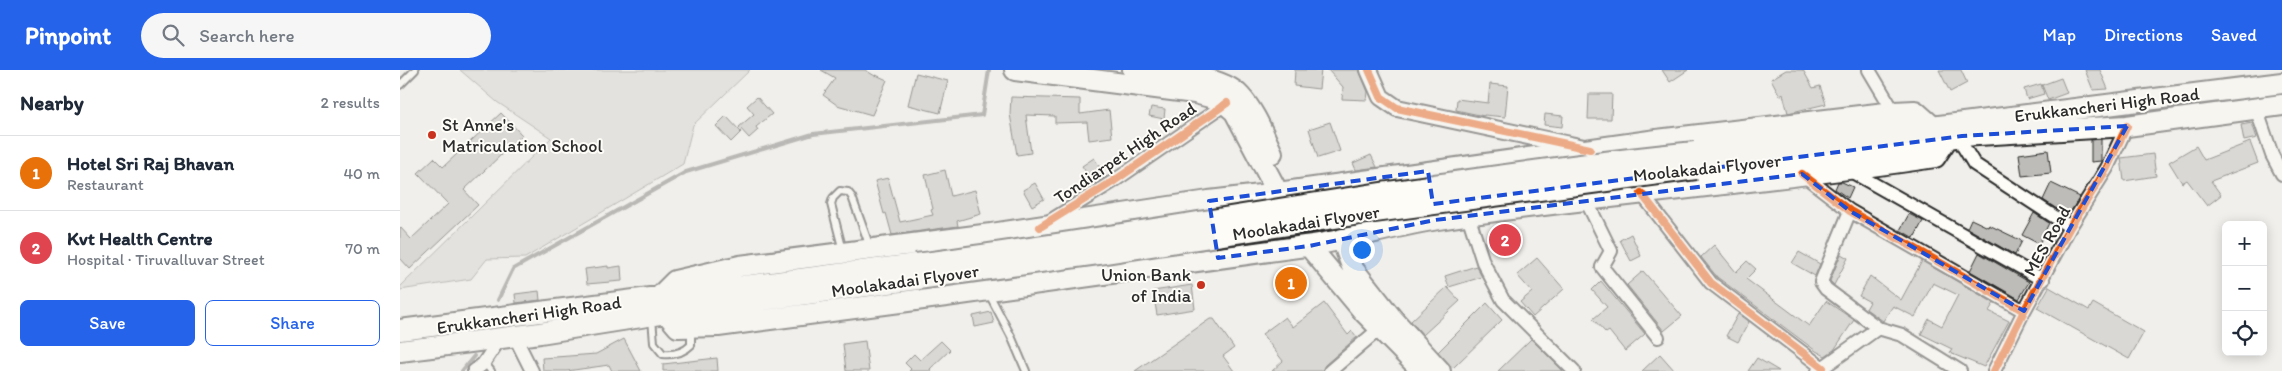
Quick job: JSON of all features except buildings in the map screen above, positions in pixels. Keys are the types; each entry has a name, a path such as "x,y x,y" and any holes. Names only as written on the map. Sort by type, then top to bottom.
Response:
{"main road":[{"path":"1015,70 1195,93 1227,103 1235,112 1284,192"},
{"path":"1133,70 1196,74 1239,94 1252,111 1284,192"},
{"name":"Erukkancheri High Road","path":"1947,134 2282,83"},
{"path":"1947,134 1934,157 1849,170 1641,193 1435,220 1309,246 987,291 718,326 678,327 659,309 674,281 740,266 1040,227 1209,201 1590,149 1894,112 1915,111 1947,134 2127,126 2282,105"},
{"name":"Moolakadai Flyover","path":"659,309 917,272 1037,248 1237,215 1585,163 1696,160 1947,134"},
{"path":"1428,171 1435,220"},
{"path":"1209,201 1218,258"},
{"path":"1342,239 1353,269 1385,323 1422,371"},
{"path":"1309,246 1351,298 1385,323 1440,371"},
{"name":"Erukkancheri High Road","path":"400,330 428,337 503,332 659,309"},
{"path":"400,350 428,337 503,332"}],"street":[{"path":"1370,70 1381,96 1397,108 1590,149"},
{"path":"1868,70 1894,112"},
{"name":"Tondiarpet High Road","path":"1040,227 1114,181 1227,103"},
{"path":"2256,108 2272,154 2282,174"},
{"name":"MES Road","path":"1994,371 2070,227 2107,168 2127,126"},
{"path":"1947,134 1963,146 1974,164 2070,227"},
{"path":"1849,170 2043,280"},
{"path":"1802,174 1850,212 2024,311"},
{"path":"1641,193 1711,283 1820,369 1878,328"},
{"path":"1586,200 1611,251 1602,267 1658,337"},
{"path":"1850,212 1821,282 1826,289 1878,328 1902,335 1960,371"},
{"path":"1468,216 1483,262 1503,300 1574,371"},
{"path":"1330,371 1385,323"},
{"path":"474,371 487,366 503,332 532,371"}],"lane":[{"path":"400,85 415,70"},
{"path":"844,253 831,204 833,198 840,191 848,192 852,197 871,249"},
{"path":"987,291 1011,336 1026,371"},
{"path":"659,309 654,344 663,354 670,355 684,351 691,345 690,326"}],"highlighted area":[{"path":"2127,126 2024,311 1850,211 1802,174 1435,220 1309,246 1218,258 1209,201 1428,171 1433,204 1962,136"}],"shaded area":[{"path":"460,70 750,70 693,125 683,164 525,258 487,259 471,279 400,290 400,287 551,138 497,102"}],"waterway":[{"path":"498,300 513,269 686,172 813,134 982,115 989,70"},
{"path":"462,371 474,356"}],"cycle path":[{"path":"1369,70 1381,97 1397,108 1590,149"},
{"path":"1040,227 1114,181 1227,103"},
{"path":"1994,371 2070,227 2107,168 2127,126"},
{"path":"1802,174 1850,211 2024,311"},
{"path":"1641,193 1711,283 1823,368"}],"place":[{"name":"St Anne's Matriculation School","path":"432,135"},
{"name":"Kvt Health Centre","path":"1505,240"},
{"name":"Hotel Sri Raj Bhavan","path":"1291,283"},
{"name":"Union Bank of India","path":"1201,285"}]}
